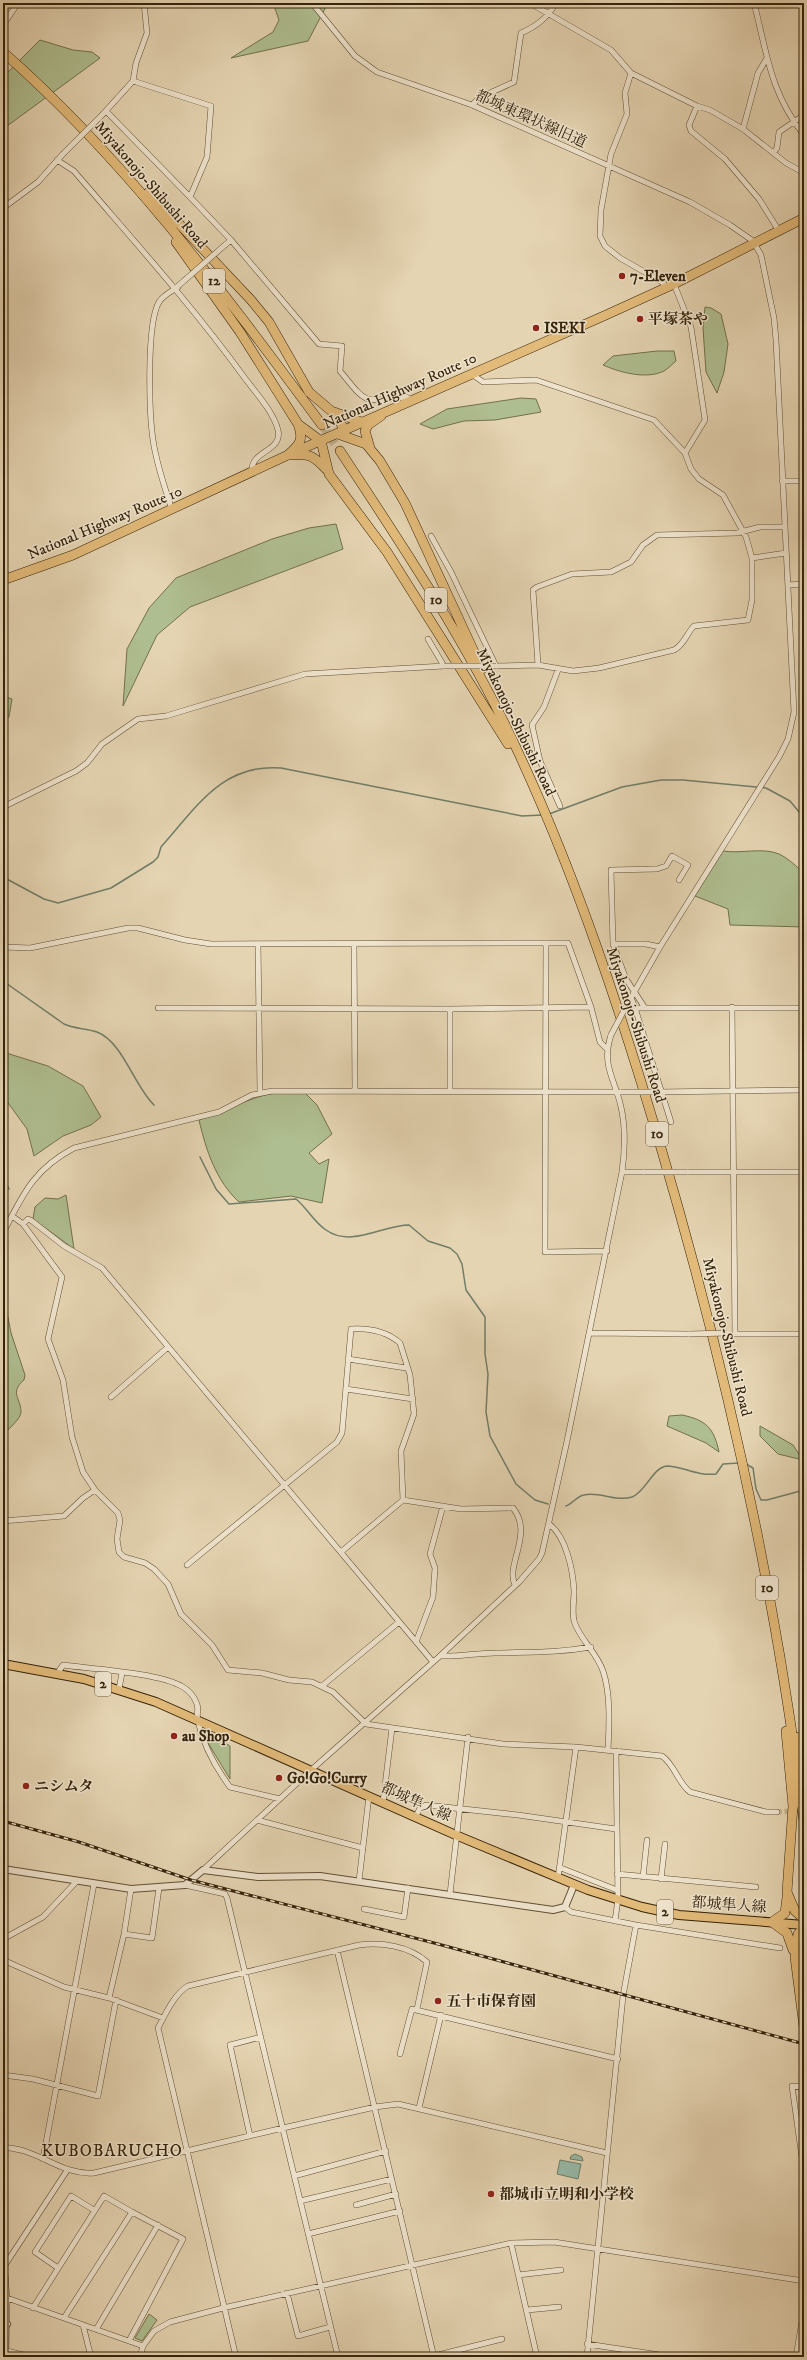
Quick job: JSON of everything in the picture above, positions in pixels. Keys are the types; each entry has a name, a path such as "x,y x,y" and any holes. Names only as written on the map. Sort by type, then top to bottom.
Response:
{"highway":[{"name":"Miyakonojo-Shibushi Road","path":"3,52 59,102 99,144 191,251 322,425"},
{"path":"99,144 158,200 251,300 268,322 309,392 336,415 342,432 370,448"},
{"path":"99,144 178,245 240,332 298,424 302,438 300,445 288,455"},
{"name":"National Highway Route 10","path":"3,580 73,555 288,455 413,402 671,286 804,218"},
{"path":"326,407 351,420 364,423"},
{"path":"381,416 368,425 365,431 370,448 380,461 405,503 510,730 520,755"},
{"path":"298,424 321,441 324,461 329,474"},
{"name":"Miyakonojo-Shibushi Road","path":"340,451 420,573 458,637 520,755 551,828 615,999 647,1101 700,1287 740,1447 789,1712 804,1822"},
{"path":"288,455 307,454 315,457 387,552 507,740 536,792"},
{"name":"10","path":"780,1660 804,1762"},
{"name":"10","path":"789,1712 786,1727 792,1780 793,1806 787,1892 795,1911 804,1919"},
{"path":"787,1892 785,1912 772,1922 787,1933 795,1957 804,2027"},
{"path":"795,1957 798,1934 804,1928"}],"main road":[{"name":"都城隼人線","path":"3,1664 57,1674 119,1689 156,1702 310,1771 416,1816 458,1836 574,1885 618,1899 679,1915 804,1925"}],"street":[{"path":"3,25 18,3"},
{"path":"3,208 38,182 57,160 133,81 136,63 147,33 147,14 144,3"},
{"name":"都城東環状線旧道","path":"312,3 355,56 377,72 472,105 690,202 730,225 756,243"},
{"path":"530,3 611,50 631,73 697,106 710,110 743,129 790,166 804,173"},
{"path":"472,105 479,98 514,82 521,33 537,26 549,14 556,3"},
{"path":"754,3 776,92 793,121 804,134"},
{"path":"743,129 758,73 767,58"},
{"path":"631,73 626,93 627,114 611,154 599,225 600,236 605,246 620,258 671,286 691,327 705,420 685,453"},
{"path":"133,81 211,106 208,157 190,197"},
{"path":"697,106 689,125 691,131 725,159 759,199 779,231"},
{"path":"104,112 231,240 319,344 342,346 340,370 365,400 372,401 406,397 413,402"},
{"path":"774,152 777,148 779,132 793,121 804,115"},
{"path":"57,160 74,172 177,287 276,424 278,440 272,447 253,460 251,464 252,472"},
{"path":"172,510 153,439 150,345 155,311 160,300 231,240"},
{"path":"185,1885 310,1771 366,1724 440,1656 515,1586 542,1553 590,1333 622,1172 625,1135 619,1092 607,1066 607,1050 611,1035 630,997 660,947 758,792 784,748 794,712 774,318 761,256 756,243"},
{"path":"3,807 76,771 87,762 102,744 138,719 166,716 305,674 444,666 538,665 558,670 574,671 599,668 668,651 684,643 694,626 748,620 752,600 752,558 743,532 723,495 699,479 691,470 685,453 654,420 536,380 483,382 473,374"},
{"path":"782,481 804,481"},
{"path":"538,665 533,590 536,586 572,574 611,572 631,562 643,545 657,535 700,535 743,532 760,527 784,527"},
{"path":"431,536 451,572 496,666"},
{"path":"752,558 786,553"},
{"path":"788,585 804,584"},
{"path":"428,639 444,666"},
{"path":"558,670 544,707 532,725 540,761 560,806"},
{"path":"645,1008 626,979 613,944 611,870 657,869 666,866 672,856 688,865 679,880"},
{"path":"3,947 30,948 128,928 138,928 201,943 568,943 591,1007 600,1042 607,1050"},
{"path":"546,943 545,1252 607,1251"},
{"path":"258,944 260,1092"},
{"path":"354,944 355,1090"},
{"path":"613,944 646,944 660,947"},
{"path":"630,997 635,1008 660,1092 671,1122"},
{"path":"158,1008 546,1009 591,1007"},
{"path":"732,1007 735,1334"},
{"path":"635,1008 804,1008"},
{"path":"450,1009 450,1092"},
{"path":"3,1233 25,1190 37,1174 61,1155 74,1148 219,1112 260,1092 355,1090 450,1092 660,1092 804,1090"},
{"path":"622,1172 804,1172"},
{"path":"12,1216 23,1224 62,1277 48,1333 49,1346 63,1380 74,1447 83,1472 95,1490 118,1513 120,1520 117,1539 119,1552 124,1557 145,1563 154,1569 168,1584 181,1614 212,1646 228,1670 262,1673 288,1680 312,1682 333,1692 366,1724 468,1737 503,1744 576,1747 662,1756 669,1762 684,1788 690,1792 766,1812 777,1812"},
{"path":"23,1224 28,1220 32,1221 64,1246 102,1268 433,1662"},
{"path":"187,1565 337,1442 342,1433 351,1329 365,1328 374,1330 400,1343 413,1398 414,1419 402,1451 403,1500"},
{"path":"590,1333 804,1334"},
{"path":"111,1397 168,1347"},
{"path":"348,1359 406,1368"},
{"path":"346,1389 413,1398"},
{"path":"3,1521 64,1516 83,1498 95,1490"},
{"path":"341,1552 403,1500 461,1509 513,1508 520,1522 521,1542 513,1573 515,1586"},
{"path":"416,1642 433,1597 435,1568 430,1554 443,1506"},
{"path":"548,1524 554,1528 565,1548 571,1567 574,1622 591,1647 603,1672 609,1717 608,1750"},
{"path":"322,1686 399,1622"},
{"path":"440,1656 462,1657 494,1653 548,1654 591,1647"},
{"path":"57,1674 63,1665 157,1679 182,1686 190,1692 197,1704 199,1713 197,1721 214,1764 230,1787 280,1799"},
{"path":"119,1689 122,1673"},
{"path":"383,1802 392,1728"},
{"path":"450,1894 458,1836 468,1737"},
{"path":"558,1878 567,1823 576,1747"},
{"path":"615,1921 618,1899 616,1890 616,1751"},
{"path":"359,1881 369,1796"},
{"path":"416,1816 420,1808 426,1805 460,1810 518,1815 616,1829"},
{"path":"257,1820 363,1848"},
{"path":"643,1877 647,1840"},
{"path":"661,1879 665,1844"},
{"path":"560,1868 616,1890"},
{"path":"3,1869 131,1889 185,1885 225,1894 338,2357"},
{"path":"203,1870 258,1877 320,1876 552,1910 565,1907"},
{"path":"617,1874 756,1888"},
{"path":"3,1939 43,1917 77,1881"},
{"path":"44,2160 94,1884"},
{"path":"565,1907 574,1885"},
{"path":"124,1934 152,1938 159,1888"},
{"path":"364,1909 404,1917 408,1888"},
{"path":"109,1998 124,1934 131,1889"},
{"path":"565,1907 571,1912 615,1921 780,1948"},
{"path":"586,2357 618,2059 623,1996 636,1925"},
{"path":"236,2357 223,2308 158,2028 163,2018 182,1989 244,1972 336,1950 376,1943 394,1946 423,1958 427,1962 417,2009"},
{"path":"336,1950 386,2151 434,2356 502,2339"},
{"path":"3,1960 75,1990 116,2000 163,2018"},
{"path":"3,2075 33,2079 98,2096 116,2000"},
{"path":"400,2054 412,2009 417,2009 618,2059"},
{"path":"419,2108 442,2015"},
{"path":"250,2136 230,2045 260,2037"},
{"path":"804,2088 792,2086 804,2172"},
{"path":"3,2147 27,2152 68,2169 87,2174 375,2107 398,2104 607,2153"},
{"path":"294,2176 386,2151"},
{"path":"4,2264 68,2169"},
{"path":"300,2201 392,2179"},
{"path":"356,2205 396,2194"},
{"path":"58,2268 35,2252 71,2196 94,2210"},
{"path":"33,2308 104,2196 183,2239 129,2341"},
{"path":"308,2234 400,2211"},
{"path":"64,2318 132,2212"},
{"path":"97,2328 158,2225"},
{"path":"140,2357 143,2346 159,2327 223,2308 412,2264 511,2243 554,2242 804,2281"},
{"path":"511,2243 537,2357"},
{"path":"3,2250 7,2298 5,2327 7,2354 31,2357"},
{"path":"518,2275 561,2270"},
{"path":"287,2293 298,2336 330,2327"},
{"path":"7,2298 83,2325 97,2328 143,2346"},
{"path":"527,2310 559,2307"},
{"path":"796,2357 804,2309"},
{"path":"83,2325 91,2357"},
{"path":"587,2344 673,2357"}],"shaded area":[{"path":"273,3 328,3 308,41 231,58 273,32 279,20"},
{"path":"40,40 73,50 92,52 100,58 3,129 3,77"},
{"path":"705,307 711,308 721,314 728,344 724,372 717,393 706,372 703,328"},
{"path":"657,351 674,351 676,361 666,370 657,374 633,374 603,365 613,356"},
{"path":"521,398 536,399 541,412 495,420 464,421 433,429 420,424 447,409"},
{"path":"336,524 343,549 190,607 157,635 123,706 127,649 149,608 176,578 272,539 309,528"},
{"path":"3,696 12,699 9,717 3,722"},
{"path":"723,851 772,852 786,858 804,873 804,927 730,925 728,909 695,896"},
{"path":"3,1052 48,1066 83,1086 101,1117 91,1125 63,1136 34,1156 27,1129 3,1096"},
{"path":"275,1093 305,1093 317,1105 332,1134 309,1153 319,1164 329,1159 322,1203 291,1196 239,1202 224,1185 213,1164 205,1143 199,1120 246,1101"},
{"path":"66,1195 74,1249 33,1219 35,1207 45,1198 58,1199"},
{"path":"3,1292 11,1333 25,1375 24,1380 16,1392 21,1407 20,1415 17,1421 3,1435"},
{"path":"682,1415 690,1417 708,1426 717,1444 719,1452 706,1443 667,1426 669,1416"},
{"path":"760,1426 793,1445 803,1460 778,1454 760,1436"},
{"path":"205,1732 230,1746 230,1779 208,1743"},
{"path":"575,2154 582,2157 583,2161 570,2159 571,2156"},
{"path":"560,2160 581,2164 578,2179 557,2174"},
{"path":"149,2314 157,2320 142,2341 135,2338"}],"waterway":[{"path":"3,877 44,899 58,903 111,888 153,862 158,857 161,847 212,791 226,781 242,773 260,768 281,768 522,816 542,815"},
{"path":"549,814 622,787 661,780 683,780 766,788 790,801 804,818"},
{"path":"3,981 64,1024 97,1032 106,1037 121,1054 140,1087 154,1105"},
{"path":"200,1157 216,1189 229,1204 296,1199 322,1227 336,1235 346,1237 356,1236 409,1225 428,1241 450,1248 457,1254 462,1264 466,1290 485,1317 485,1354 488,1374 486,1412 490,1436 516,1484 535,1500 548,1504"},
{"path":"3,1177 9,1189"},
{"path":"566,1506 579,1497 590,1494 619,1498 632,1497 637,1494 654,1474 663,1467 674,1467 702,1474 716,1474 723,1464 739,1463"},
{"path":"746,1464 753,1468 756,1489 761,1500 767,1500 804,1490"}],"tunnel":[{"path":"322,425 340,451"},
{"path":"777,1812 804,1810"}],"railway":[{"path":"3,1821 79,1842 191,1880 438,1944 804,2044"}],"place":[{"name":"7-Eleven","path":"622,276"},
{"name":"平塚茶や","path":"640,319"},
{"name":"ISEKI","path":"536,328"},
{"name":"au Shop","path":"174,1736"},
{"name":"Go!Go!Curry","path":"279,1778"},
{"name":"ニシムタ","path":"26,1786"},
{"name":"五十市保育園","path":"438,2001"},
{"name":"都城市立明和小学校","path":"491,2194"}],"district":[{"name":"KUBOBARUCHO","path":"112,2151"}]}
